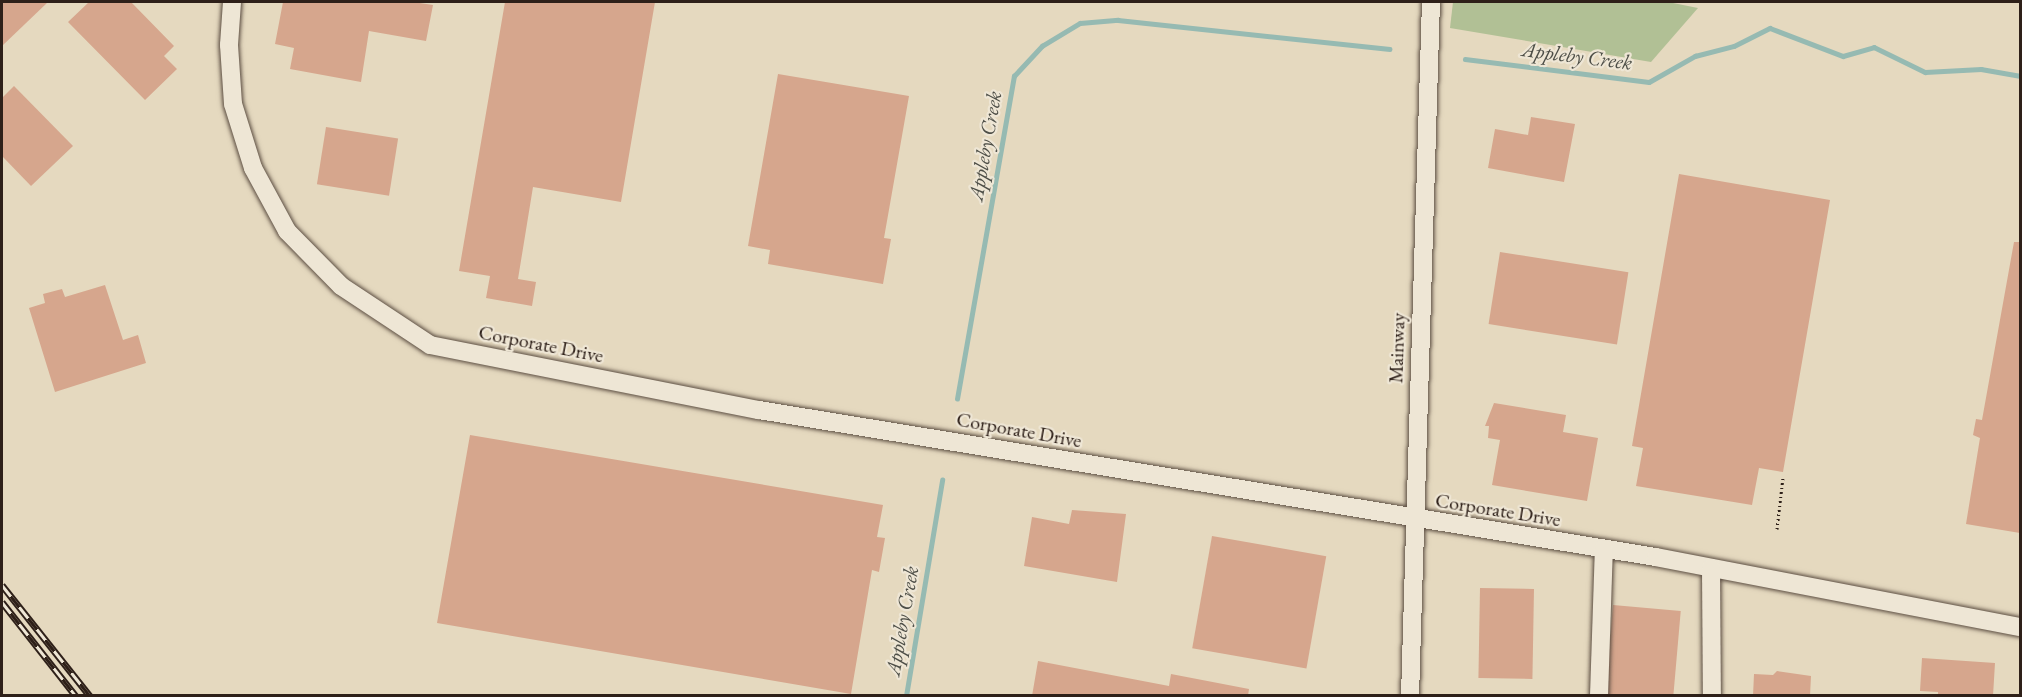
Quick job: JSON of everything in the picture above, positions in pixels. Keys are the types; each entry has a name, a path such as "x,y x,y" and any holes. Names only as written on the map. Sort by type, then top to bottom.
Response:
{"street":[{"name":"Corporate Drive","path":"232,2 229,45 233,104 253,168 286,231 341,286 430,345 759,410 1604,549 2020,627"},
{"name":"Mainway","path":"1410,696 1431,2"},
{"path":"1599,696 1604,549"},
{"path":"1711,568 1712,696"}],"path":[{"path":"1777,529 1783,477"}],"green space":[{"path":"1453,2 1668,2 1698,8 1651,62 1450,28"}],"building":[{"path":"2,2 48,2 2,46"},
{"path":"89,2 131,2 174,46 164,56 177,69 145,100 68,22"},
{"path":"283,2 413,2 433,5 426,41 369,31 361,82 290,69 294,48 275,44"},
{"path":"505,2 655,2 621,202 533,187 518,279 536,282 532,306 486,298 490,276 459,271"},
{"path":"778,74 909,96 884,238 891,239 883,284 768,264 770,250 748,246"},
{"path":"14,86 73,146 31,186 2,156 2,98"},
{"path":"1531,117 1575,124 1564,182 1488,168 1495,129 1528,135"},
{"path":"326,127 398,138 389,196 317,184"},
{"path":"1679,174 1830,200 1783,472 1759,468 1752,505 1636,486 1643,448 1632,446"},
{"path":"2014,242 2020,242 2020,533 1966,524 1980,438 1973,435 1976,419 1982,420"},
{"path":"1500,252 1628,272 1617,344 1489,324"},
{"path":"105,285 123,340 138,335 146,363 55,392 29,308 45,303 43,294 62,289 65,297"},
{"path":"1494,403 1566,415 1563,432 1598,438 1587,501 1492,485 1500,440 1488,438 1489,426 1485,426"},
{"path":"470,435 883,505 877,537 885,538 879,572 872,570 851,694 437,623"},
{"path":"1072,510 1126,514 1117,582 1024,566 1032,517 1069,524"},
{"path":"1212,536 1326,556 1306,668 1192,648"},
{"path":"1480,588 1534,589 1532,679 1478,678"},
{"path":"1613,605 1681,611 1673,696 1605,696"},
{"path":"1922,658 1995,663 1993,696 1938,696 1938,692 1920,691"},
{"path":"1038,661 1169,686 1171,674 1249,689 1248,696 1032,696"},
{"path":"1777,671 1811,676 1810,696 1753,696 1754,674 1773,675"}],"waterway":[{"name":"Appleby Creek","path":"957,399 1014,76 1042,46 1080,23 1118,20 1389,49"},
{"name":"Appleby Creek","path":"1465,59 1649,82 1695,56 1734,46 1770,28 1843,56 1874,47 1925,72 1981,69 2020,76"},
{"name":"Appleby Creek","path":"906,696 942,480"}],"railway":[{"path":"2,585 90,696"},
{"path":"2,602 76,696"}]}
